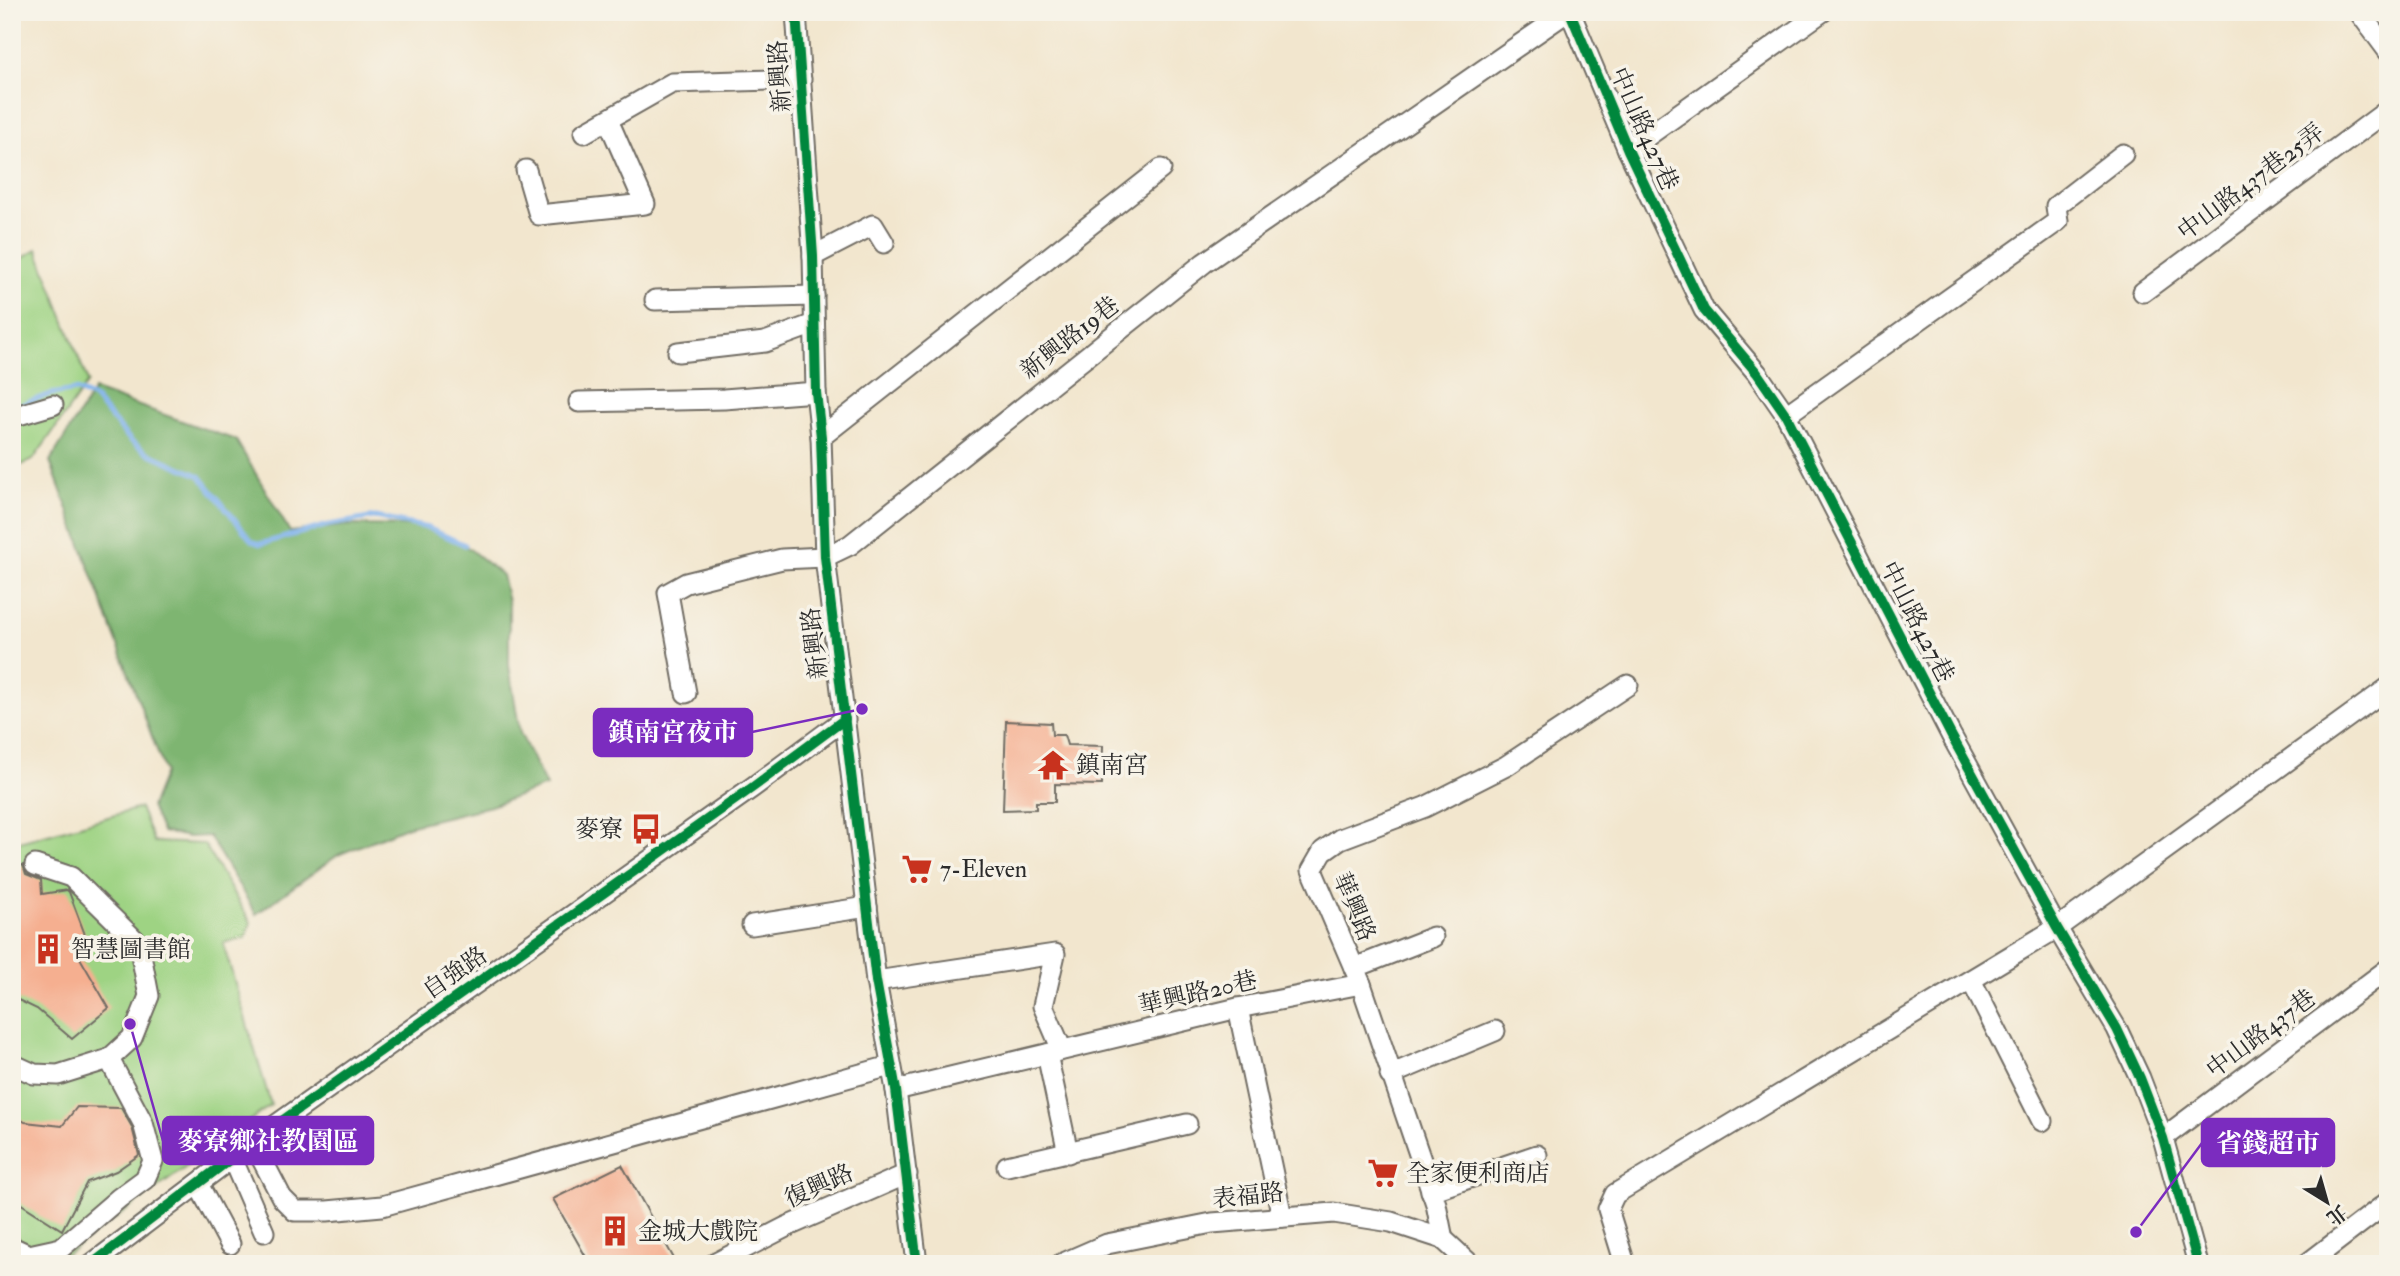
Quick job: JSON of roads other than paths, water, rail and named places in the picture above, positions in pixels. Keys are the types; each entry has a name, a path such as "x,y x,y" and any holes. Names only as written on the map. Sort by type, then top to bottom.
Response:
{"street":[{"name":"新興路","path":"796,12 813,256 816,392 821,437 825,556 876,981 896,1090 917,1264"},
{"name":"中山路427巷","path":"1569,12 1628,149 1704,310 1757,373 1786,415 1951,735 2057,928 2117,1029 2140,1077 2163,1138 2198,1264"},
{"name":"新興路19巷","path":"686,692 668,593 686,583 782,559 825,556 850,545 1204,263 1569,12"},
{"path":"1628,149 1822,12"},
{"path":"2359,12 2388,51"},
{"path":"584,133 672,83 801,79"},
{"name":"中山路437巷25弄","path":"2143,292 2388,110"},
{"path":"526,170 539,215 645,204 608,120"},
{"path":"1786,415 2058,221 2056,206 2123,154"},
{"path":"821,437 1161,169"},
{"path":"813,256 873,225 884,243"},
{"path":"655,300 814,296"},
{"path":"678,352 765,342 814,324"},
{"path":"579,402 724,399 816,392"},
{"path":"12,417 53,405"},
{"name":"華興路","path":"1443,1239 1436,1204 1357,976 1312,870 1323,851 1340,839 1425,807 1506,766 1628,685"},
{"path":"1625,1264 1608,1209 1615,1195 2057,928 2388,688"},
{"name":"自強路","path":"92,1264 253,1142 845,719"},
{"path":"12,1064 34,1074 58,1075 109,1059 132,1038 149,996 139,944 71,877 35,864"},
{"path":"752,925 867,907"},
{"name":"華興路20巷","path":"896,1090 1238,1008 1357,976 1433,937"},
{"path":"876,981 1055,954 1043,1006 1054,1052 1068,1153"},
{"name":"中山路437巷","path":"2163,1138 2388,969"},
{"path":"1971,980 2042,1121"},
{"path":"1238,1008 1282,1217"},
{"path":"1390,1075 1495,1031"},
{"path":"12,1247 29,1255 61,1248 145,1179 153,1161 143,1123 109,1059"},
{"path":"253,1142 282,1198 295,1211 382,1206 890,1066"},
{"path":"1007,1166 1187,1124"},
{"path":"1431,1191 1537,1155"},
{"path":"232,1158 264,1232"},
{"name":"復興路","path":"715,1264 786,1227 907,1174"},
{"path":"198,1184 230,1244"},
{"path":"2307,1264 2388,1202"},
{"name":"表福路","path":"1065,1263 1107,1244 1212,1223 1334,1213 1391,1222 1443,1239"},
{"path":"1443,1239 1470,1264"}],"waterway":[{"path":"22,404 51,394 76,390 94,398 131,441 150,454 200,476 252,541 260,544 329,525 375,517 428,528 465,545"}],"place":[{"name":"鎮南宮夜市","path":"862,709"},
{"name":"鎮南宮","path":"1053,765"},
{"name":"麥寮","path":"646,829"},
{"name":"7-Eleven","path":"917,869"},
{"name":"智慧圖書館","path":"48,949"},
{"name":"麥寮鄉社教園區","path":"130,1024"},
{"name":"全家便利商店","path":"1383,1173"},
{"name":"金城大戲院","path":"615,1231"},
{"name":"省錢超市","path":"2136,1232"}]}
